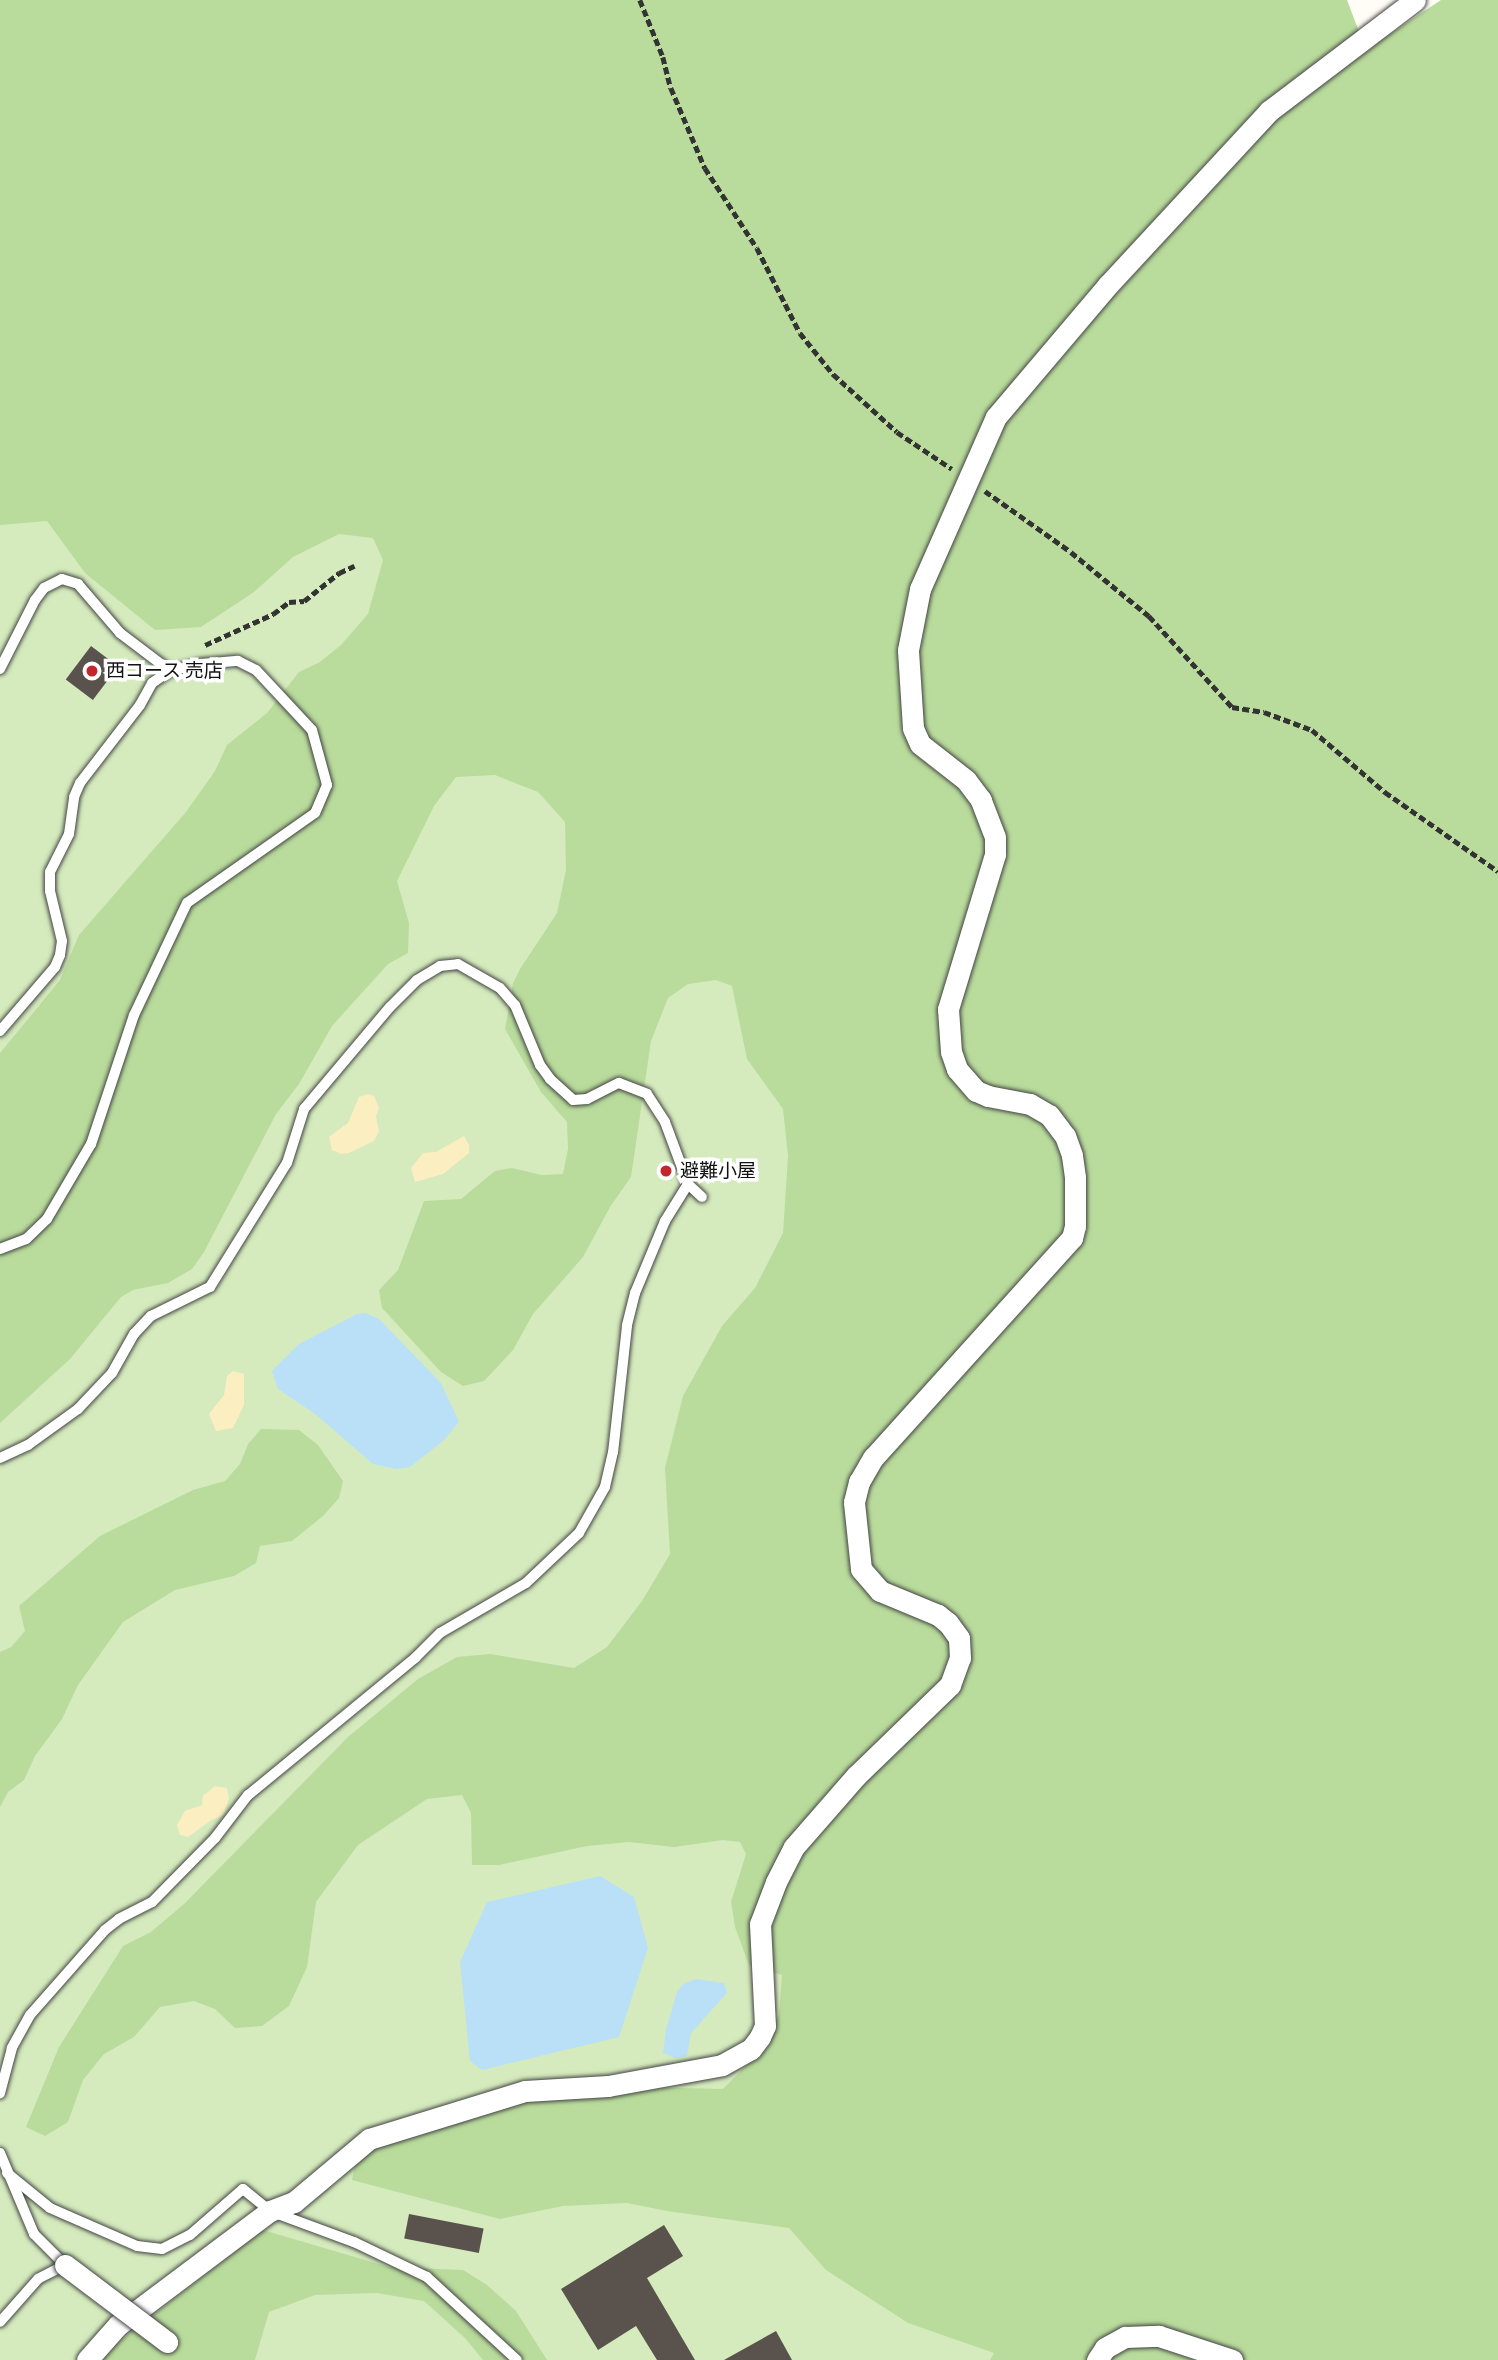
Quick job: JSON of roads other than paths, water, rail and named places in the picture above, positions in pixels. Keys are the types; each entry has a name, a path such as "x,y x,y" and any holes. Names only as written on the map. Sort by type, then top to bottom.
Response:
{"street":[{"path":"87,2360 118,2325 270,2211 294,2202 369,2139 525,2091 608,2086 722,2065 751,2049 765,2026 761,1924 776,1882 794,1847 856,1776 950,1685 960,1658 959,1638 948,1623 938,1615 880,1591 862,1569 854,1502 859,1482 873,1458 1072,1238 1077,1200 1072,1155 1065,1136 1049,1115 1030,1104 976,1091 957,1069 951,1052 948,1009 995,854 995,837 981,800 966,780 920,744 913,728 908,650 920,589 996,417 1108,285 1269,111 1415,0"},
{"path":"65,2265 167,2342"},
{"path":"1097,2360 1105,2348 1125,2337 1159,2336 1232,2360"}],"lane":[{"path":"0,669 34,600 44,588 62,579 78,584 120,633 170,671"},
{"path":"0,1031 55,967 60,955 62,941 50,891 50,872 69,834 74,797 80,783 140,705 152,683 170,671 201,664 237,662 256,670 312,730 327,785 315,813 187,903 134,1015 91,1144 47,1219 26,1239 0,1249"},
{"path":"0,1458 28,1445 78,1409 112,1373 134,1334 151,1316 210,1287 287,1163 304,1109 390,1007 417,980 440,965 458,964 500,988 515,1005 540,1065 550,1079 573,1100 587,1099 619,1083 647,1094 665,1122 688,1184 702,1197"},
{"path":"0,2092 12,2048 30,2015 106,1930 119,1919 152,1902 215,1838 247,1795 415,1658 440,1633 526,1583 579,1533 604,1487 613,1452 627,1326 635,1293 665,1221 688,1184"},
{"path":"0,2153 34,2234 65,2265 38,2279 0,2322"},
{"path":"8,2173 50,2208 137,2246 162,2249 177,2243 243,2189 270,2211 354,2242 427,2277 517,2360"}],"water":[{"path":"366,1313 379,1319 441,1383 459,1422 443,1441 410,1467 396,1469 373,1464 315,1414 278,1389 272,1371 299,1344 357,1314"},
{"path":"600,1876 634,1897 648,1948 619,2037 482,2070 470,2061 460,1962 487,1902"},
{"path":"696,1979 724,1983 727,1993 691,2033 687,2056 676,2058 663,2053 666,2029 677,1992 683,1984"}],"place":[{"name":"西コース 売店","path":"92,671"},
{"name":"避難小屋","path":"666,1171"}]}
